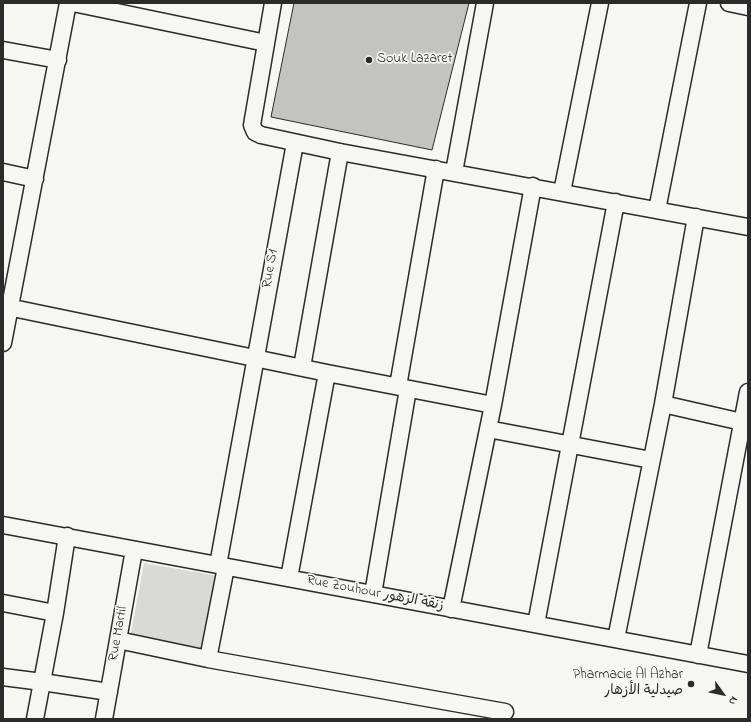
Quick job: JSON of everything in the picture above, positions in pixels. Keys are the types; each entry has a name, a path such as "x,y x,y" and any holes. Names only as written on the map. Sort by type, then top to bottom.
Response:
{"street":[{"path":"3,343 7,307 36,178 68,3"},
{"path":"73,3 266,43"},
{"path":"273,3 252,125 255,132 261,135 340,152 533,186 748,227"},
{"path":"454,172 485,3"},
{"path":"562,192 600,3"},
{"path":"657,210 698,3"},
{"path":"730,3 748,7"},
{"path":"3,50 58,60"},
{"name":"Rue S1","path":"208,659 255,358 295,143"},
{"path":"302,367 340,152"},
{"path":"373,594 436,169"},
{"path":"3,172 36,178"},
{"path":"451,609 493,406 533,186"},
{"path":"536,624 616,202"},
{"path":"616,639 663,404 696,217"},
{"path":"7,307 493,406"},
{"path":"289,578 327,373"},
{"path":"698,655 748,392"},
{"path":"663,404 742,422"},
{"path":"488,428 652,460"},
{"name":"Rue Zouhour زنقة الزهور","path":"3,525 748,664"},
{"path":"35,719 55,613 67,536"},
{"name":"Rue Martil","path":"104,719 134,550"},
{"path":"3,602 55,613"},
{"path":"118,640 208,659 505,712"},
{"path":"3,677 109,692"}],"shaded area":[{"path":"144,563 218,576 204,651 130,638"}],"building":[{"name":"Souk Lazaret","path":"294,3 469,3 432,150 271,117"}],"place":[{"name":"Souk Lazaret","path":"369,60"},
{"name":"Pharmacie Al Azhar صيدلية الأزهار","path":"691,684"}]}
